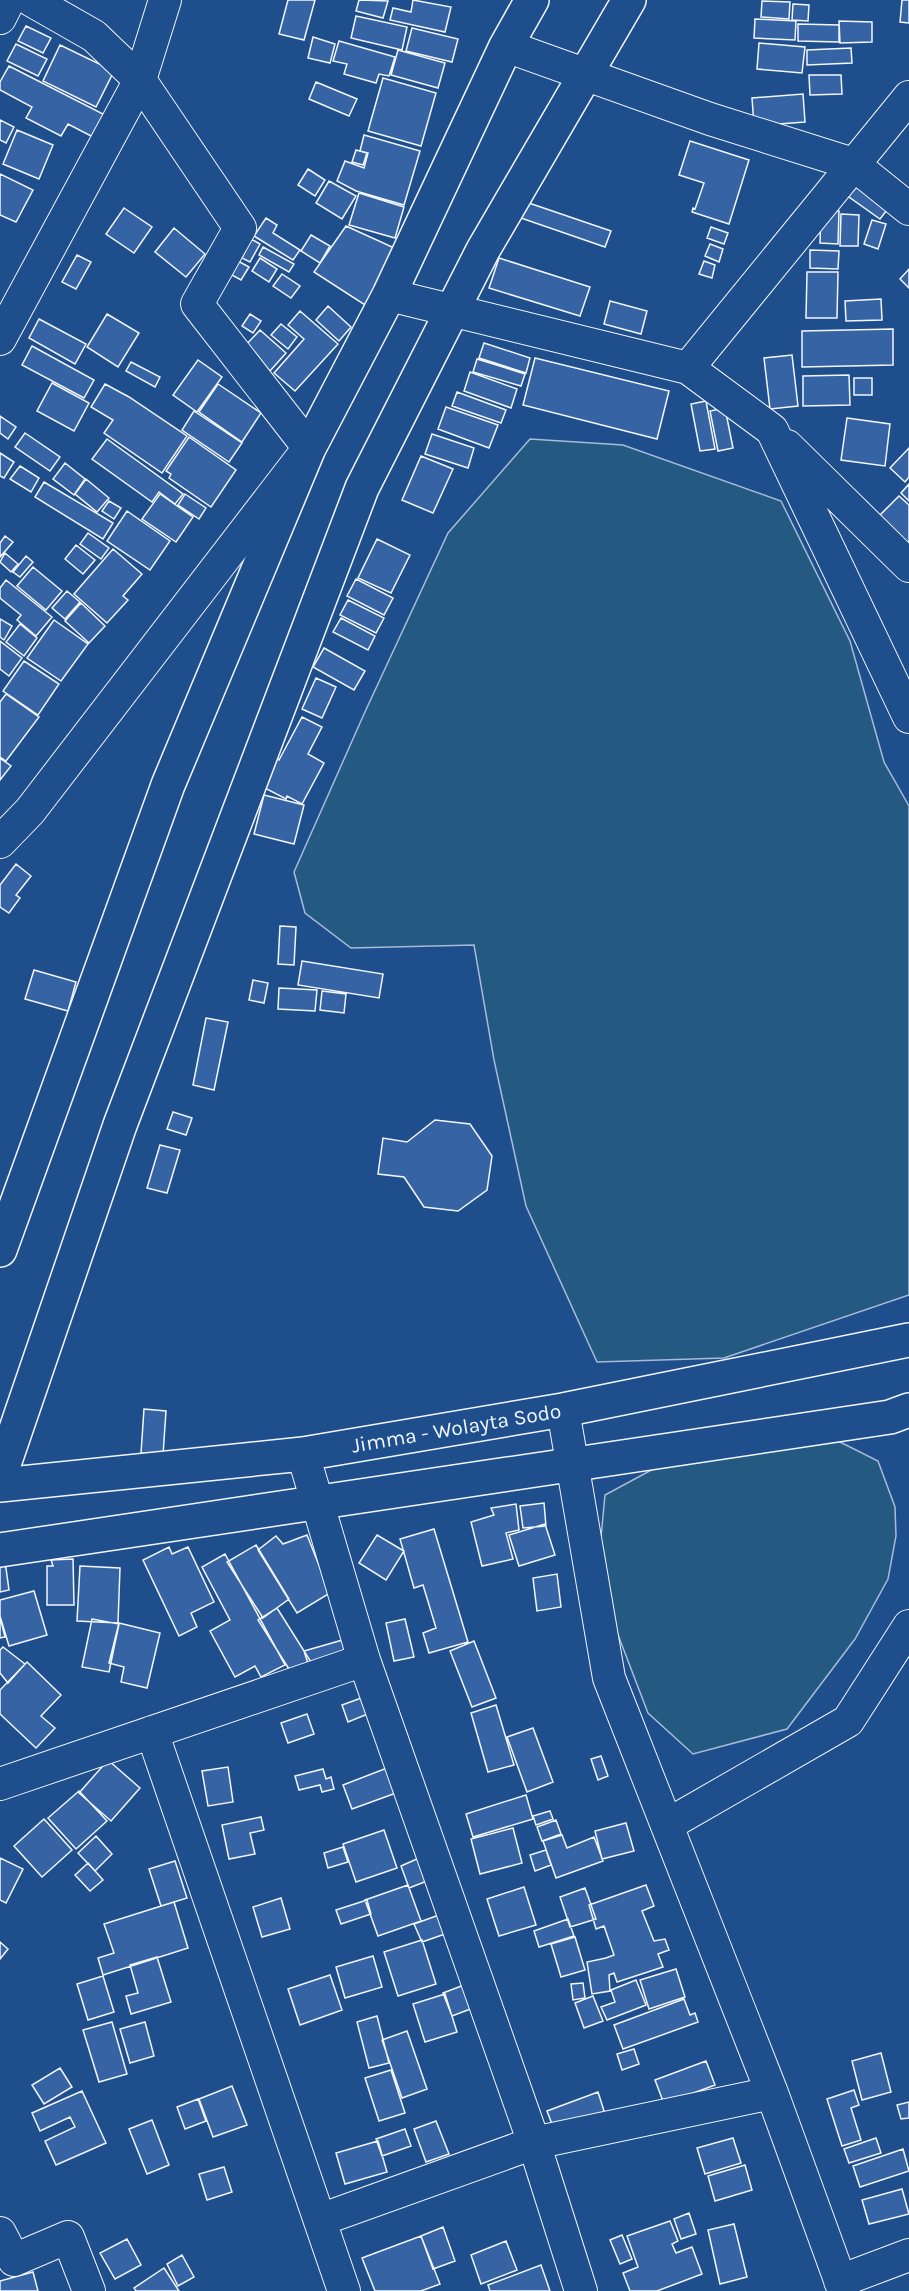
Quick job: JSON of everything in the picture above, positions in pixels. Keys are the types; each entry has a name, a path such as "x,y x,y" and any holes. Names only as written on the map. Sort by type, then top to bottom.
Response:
{"main road":[{"path":"0,1250 168,784 309,448 389,295 506,45 532,0"},
{"path":"0,1476 120,1125 362,488 483,250 629,0"},
{"name":"Jimma - Wolayta Sodo","path":"0,1485 303,1454 562,1410 909,1340"},
{"path":"0,1550 890,1416 909,1410"}],"street":[{"path":"0,18 9,0"},
{"path":"0,842 15,809 309,448 197,304 240,228 140,80 94,36 31,0"},
{"path":"0,339 140,80 165,0"},
{"path":"506,45 710,119 853,164 909,209"},
{"path":"688,368 909,97"},
{"path":"389,295 688,368 772,430 909,566"},
{"path":"772,430 909,717"},
{"path":"562,1410 609,1677 772,2093 842,2286 909,2255"},
{"path":"303,1454 364,1660 534,2143 581,2291"},
{"path":"667,1825 848,1721 909,1626"},
{"path":"0,1785 364,1660"},
{"path":"152,1732 344,2291"},
{"path":"320,2220 534,2143 772,2093"},
{"path":"0,2233 14,2260 68,2237 89,2291"}],"shaded area":[{"path":"530,439 623,445 781,501 850,641 884,762 909,806 909,1295 724,1358 597,1362 526,1206 494,1060 474,945 351,948 305,913 294,872 448,533"},
{"path":"840,1442 878,1461 895,1507 896,1536 888,1579 855,1639 787,1729 693,1754 648,1713 615,1627 600,1548 605,1495 655,1468 758,1447"}],"building":[{"path":"288,0 315,0 304,40 279,34"},
{"path":"359,0 388,1 383,18 356,11"},
{"path":"413,0 451,7 445,32 390,20 393,8 411,12"},
{"path":"902,0 909,0 909,23 900,22"},
{"path":"762,1 790,2 789,19 761,17"},
{"path":"793,4 809,5 808,21 792,20"},
{"path":"356,16 407,27 402,50 351,38"},
{"path":"755,19 796,21 795,40 754,38"},
{"path":"839,21 872,22 872,42 840,43"},
{"path":"798,24 839,25 839,42 798,41"},
{"path":"26,26 51,38 43,53 18,41"},
{"path":"412,28 458,39 452,62 406,51"},
{"path":"313,37 335,44 330,63 308,58"},
{"path":"339,41 395,57 389,76 379,74 376,83 344,74 347,64 333,61"},
{"path":"759,43 805,47 802,73 757,69"},
{"path":"16,44 47,59 38,76 7,61"},
{"path":"60,45 114,71 96,107 43,81"},
{"path":"851,48 852,63 807,65 807,50"},
{"path":"398,50 445,63 438,88 391,75"},
{"path":"9,66 105,115 93,137 68,124 61,136 26,118 32,107 0,90 0,82"},
{"path":"809,75 841,75 842,94 810,95"},
{"path":"383,78 436,93 421,146 368,131"},
{"path":"316,82 357,99 349,116 309,99"},
{"path":"803,94 805,122 754,126 752,98"},
{"path":"0,120 14,127 6,143 0,140"},
{"path":"17,130 53,145 39,179 3,164"},
{"path":"364,135 420,151 404,205 356,191 337,181 345,161 364,168 368,153 360,151"},
{"path":"690,141 749,160 729,224 692,212 704,183 679,175"},
{"path":"356,150 367,153 363,165 352,162"},
{"path":"308,169 325,180 315,196 298,185"},
{"path":"859,169 897,197 880,219 842,192"},
{"path":"0,174 33,190 16,222 0,215"},
{"path":"329,181 356,196 342,219 316,203"},
{"path":"359,193 404,207 395,238 349,225"},
{"path":"526,202 611,231 605,247 521,218"},
{"path":"124,208 152,227 134,253 106,234"},
{"path":"821,211 839,211 838,244 820,243"},
{"path":"841,214 859,215 858,246 840,246"},
{"path":"266,218 277,225 273,233 300,250 293,260 254,236"},
{"path":"872,220 886,224 878,249 864,244"},
{"path":"346,226 401,251 365,305 314,272"},
{"path":"711,227 728,233 724,244 707,238"},
{"path":"174,228 205,254 186,277 155,252"},
{"path":"311,235 330,246 320,263 301,251"},
{"path":"251,239 260,244 250,262 242,258"},
{"path":"710,244 723,249 719,262 705,256"},
{"path":"263,247 294,264 289,272 259,255"},
{"path":"810,250 839,251 838,269 810,268"},
{"path":"77,255 91,262 76,289 62,282"},
{"path":"260,258 277,269 269,282 252,271"},
{"path":"499,258 590,287 580,316 489,288"},
{"path":"238,261 249,267 241,280 230,274"},
{"path":"704,261 715,265 712,278 699,274"},
{"path":"909,269 909,288 900,279"},
{"path":"807,272 838,272 837,318 806,318"},
{"path":"282,274 300,286 291,298 273,286"},
{"path":"881,299 882,320 846,321 845,301"},
{"path":"610,301 647,311 641,334 604,324"},
{"path":"328,306 351,327 339,341 316,320"},
{"path":"300,311 338,344 295,391 274,373 304,339 288,325"},
{"path":"107,314 139,333 118,367 87,347"},
{"path":"250,314 261,321 253,333 242,326"},
{"path":"39,319 86,344 75,364 29,338"},
{"path":"281,324 297,337 288,349 271,335"},
{"path":"893,329 893,365 802,367 802,331"},
{"path":"260,330 286,353 270,371 243,348"},
{"path":"484,343 530,358 526,373 479,358"},
{"path":"32,346 94,380 84,398 22,365"},
{"path":"792,355 798,406 770,409 764,358"},
{"path":"535,358 669,391 657,439 523,405"},
{"path":"477,359 525,374 521,386 473,372"},
{"path":"198,360 222,377 197,412 173,395"},
{"path":"131,362 160,377 155,387 126,371"},
{"path":"470,372 517,389 511,408 464,391"},
{"path":"849,375 850,405 803,406 803,376"},
{"path":"854,378 872,378 872,395 854,395"},
{"path":"52,383 89,403 74,431 37,411"},
{"path":"105,384 129,397 187,436 162,473 104,433 113,420 91,407"},
{"path":"218,384 261,413 242,442 199,412"},
{"path":"457,392 506,410 501,423 452,406"},
{"path":"706,401 715,449 700,451 691,404"},
{"path":"446,407 498,425 489,448 438,429"},
{"path":"725,408 733,448 718,451 710,411"},
{"path":"194,411 242,443 229,462 182,430"},
{"path":"0,416 16,427 8,439 0,433"},
{"path":"847,418 890,424 885,466 841,460"},
{"path":"25,433 60,457 50,471 15,447"},
{"path":"432,434 474,448 468,468 425,454"},
{"path":"189,437 236,470 211,507 169,478 171,474 166,471"},
{"path":"107,439 183,494 175,504 159,492 152,502 92,459"},
{"path":"909,448 909,477 905,482 890,468"},
{"path":"0,453 14,462 4,478 0,476"},
{"path":"421,456 453,469 433,513 402,500"},
{"path":"65,463 85,479 74,495 53,479"},
{"path":"20,466 39,478 31,492 10,479"},
{"path":"86,479 109,498 97,512 75,494"},
{"path":"44,482 113,523 103,539 35,497"},
{"path":"909,484 909,501 901,493"},
{"path":"160,494 193,517 176,542 142,519"},
{"path":"185,494 206,508 199,519 178,505"},
{"path":"899,496 909,505 909,541 906,544 878,517"},
{"path":"109,501 121,508 114,519 102,511"},
{"path":"127,511 170,541 150,570 107,541"},
{"path":"88,533 109,548 101,559 80,544"},
{"path":"5,536 13,542 0,557 0,543"},
{"path":"377,539 410,555 391,593 358,578"},
{"path":"76,545 95,560 83,574 65,559"},
{"path":"113,549 142,574 123,596 128,600 107,623 74,594"},
{"path":"5,553 18,564 11,572 0,562"},
{"path":"26,556 33,562 20,577 13,572"},
{"path":"33,567 62,591 46,610 17,586"},
{"path":"356,579 393,598 384,615 347,596"},
{"path":"6,580 52,617 36,636 17,620 21,615 0,598 0,588"},
{"path":"67,591 80,602 65,619 52,608"},
{"path":"348,600 384,618 376,633 340,615"},
{"path":"81,603 105,626 89,643 65,621"},
{"path":"341,618 375,636 368,650 333,632"},
{"path":"0,619 12,626 4,640 0,637"},
{"path":"54,620 88,644 61,681 27,658"},
{"path":"20,624 37,638 24,656 6,642"},
{"path":"0,641 22,658 9,676 0,669"},
{"path":"324,648 365,671 354,690 313,667"},
{"path":"24,661 59,684 38,715 3,691"},
{"path":"316,678 336,687 322,718 302,709"},
{"path":"6,694 39,717 6,761 0,757 0,702"},
{"path":"302,717 322,727 308,754 324,763 302,804 287,796 286,799 259,785 274,757 279,760"},
{"path":"0,758 11,766 0,780"},
{"path":"264,795 304,805 294,844 254,834"},
{"path":"16,864 31,876 16,895 20,898 9,913 0,907 0,885"},
{"path":"280,926 296,927 294,965 278,964"},
{"path":"302,961 383,974 379,998 298,985"},
{"path":"34,970 76,982 68,1011 25,999"},
{"path":"253,980 268,983 264,1003 249,1000"},
{"path":"279,988 317,990 315,1011 278,1009"},
{"path":"322,991 346,994 344,1013 320,1010"},
{"path":"206,1018 228,1022 214,1090 193,1085"},
{"path":"173,1112 192,1118 186,1135 167,1129"},
{"path":"435,1120 470,1124 492,1156 487,1190 458,1211 424,1207 404,1177 378,1174 383,1138 407,1142"},
{"path":"160,1145 180,1150 167,1193 147,1188"},
{"path":"144,1409 166,1411 163,1455 141,1453"},
{"path":"544,1503 546,1526 523,1528 520,1506"},
{"path":"516,1504 519,1530 506,1533 513,1559 482,1566 471,1522 494,1515 491,1508"},
{"path":"545,1524 555,1555 519,1566 509,1535"},
{"path":"434,1529 468,1642 429,1653 423,1633 436,1628 423,1585 414,1588 400,1539"},
{"path":"307,1535 330,1593 297,1613 258,1550 276,1536 283,1544"},
{"path":"377,1535 404,1551 386,1580 359,1563"},
{"path":"256,1545 289,1599 263,1618 227,1562"},
{"path":"169,1547 172,1554 188,1547 214,1602 191,1613 197,1627 179,1636 143,1560"},
{"path":"225,1554 285,1665 261,1677 255,1666 235,1677 210,1631 230,1620 202,1567"},
{"path":"73,1559 74,1605 47,1605 47,1566 53,1566 51,1560"},
{"path":"5,1561 9,1590 0,1592 0,1562"},
{"path":"80,1566 120,1568 118,1623 77,1621"},
{"path":"557,1574 561,1607 537,1611 533,1578"},
{"path":"34,1591 47,1635 9,1646 0,1616 0,1600"},
{"path":"277,1608 311,1662 289,1669 258,1620"},
{"path":"0,1617 5,1637 0,1638"},
{"path":"92,1619 119,1624 109,1672 82,1667"},
{"path":"405,1619 414,1657 394,1661 386,1623"},
{"path":"119,1623 160,1633 147,1688 121,1682 124,1667 109,1663"},
{"path":"346,1639 352,1661 311,1673 304,1651"},
{"path":"474,1641 496,1698 472,1707 450,1651"},
{"path":"3,1647 25,1664 8,1683 0,1673 0,1650"},
{"path":"27,1662 61,1695 41,1716 55,1728 36,1748 0,1714 0,1690"},
{"path":"364,1697 370,1713 348,1722 342,1705"},
{"path":"496,1705 514,1765 488,1772 471,1713"},
{"path":"307,1714 314,1734 288,1743 281,1723"},
{"path":"533,1728 553,1782 527,1792 507,1737"},
{"path":"601,1756 608,1776 598,1780 591,1759"},
{"path":"108,1760 140,1788 111,1821 79,1793"},
{"path":"228,1767 233,1802 208,1806 202,1771"},
{"path":"387,1768 396,1793 352,1809 343,1785"},
{"path":"323,1769 326,1779 331,1777 334,1789 322,1792 320,1785 299,1790 295,1776"},
{"path":"79,1791 107,1821 76,1849 48,1818"},
{"path":"526,1795 533,1819 473,1837 466,1814"},
{"path":"550,1811 553,1819 536,1825 533,1816"},
{"path":"261,1817 264,1830 250,1833 255,1854 229,1859 222,1825"},
{"path":"44,1819 72,1850 42,1877 14,1846"},
{"path":"556,1820 561,1834 542,1841 537,1827"},
{"path":"626,1823 634,1851 602,1859 595,1831"},
{"path":"513,1828 522,1863 480,1874 471,1839"},
{"path":"384,1830 397,1868 356,1882 343,1844"},
{"path":"562,1835 567,1848 594,1837 603,1861 556,1878 543,1841"},
{"path":"96,1836 112,1854 95,1871 78,1853"},
{"path":"343,1847 348,1862 328,1868 324,1853"},
{"path":"546,1850 551,1865 535,1871 530,1855"},
{"path":"0,1858 23,1869 6,1903 0,1900"},
{"path":"419,1858 427,1881 409,1888 401,1866"},
{"path":"175,1861 187,1898 161,1906 149,1869"},
{"path":"88,1863 103,1880 90,1891 75,1875"},
{"path":"408,1885 421,1921 378,1936 365,1900"},
{"path":"646,1885 654,1906 642,1911 654,1941 665,1939 669,1950 658,1954 663,1967 617,1982 614,1973 609,1975 610,1991 592,1994 587,1962 614,1955 604,1926 596,1929 589,1905"},
{"path":"524,1887 536,1925 499,1936 487,1899"},
{"path":"585,1888 596,1919 570,1927 560,1897"},
{"path":"281,1898 290,1929 262,1937 253,1907"},
{"path":"367,1900 371,1914 341,1924 336,1910"},
{"path":"174,1902 188,1948 103,1975 98,1958 114,1953 104,1924"},
{"path":"439,1915 445,1934 422,1942 414,1924"},
{"path":"568,1919 574,1936 539,1947 534,1931"},
{"path":"575,1937 585,1970 561,1977 551,1944"},
{"path":"422,1940 436,1984 398,1996 384,1952"},
{"path":"0,1942 8,1949 0,1959"},
{"path":"373,1956 382,1987 345,1998 336,1967"},
{"path":"157,1957 171,2002 131,2014 126,1996 138,1993 130,1965"},
{"path":"676,1969 685,1997 649,2009 640,1980"},
{"path":"330,1975 342,2010 300,2025 288,1989"},
{"path":"103,1976 114,2012 88,2020 77,1984"},
{"path":"636,1980 646,2005 607,2020 601,2007 615,2002 611,1990"},
{"path":"583,1983 585,1998 573,2000 571,1984"},
{"path":"464,1985 473,2008 452,2016 443,1993"},
{"path":"445,1994 457,2032 425,2042 413,2004"},
{"path":"593,1996 603,2021 584,2028 575,2003"},
{"path":"684,1999 690,2015 695,2013 698,2022 623,2049 614,2025"},
{"path":"377,2016 389,2063 369,2068 357,2022"},
{"path":"112,2022 127,2074 99,2082 83,2030"},
{"path":"145,2022 154,2056 130,2063 120,2029"},
{"path":"407,2031 427,2089 402,2098 382,2040"},
{"path":"634,2049 639,2064 622,2070 617,2054"},
{"path":"881,2053 891,2092 862,2100 852,2061"},
{"path":"706,2061 715,2085 664,2104 655,2080"},
{"path":"60,2068 72,2087 44,2104 32,2085"},
{"path":"391,2070 405,2113 379,2121 365,2078"},
{"path":"232,2086 247,2125 213,2137 199,2099"},
{"path":"854,2090 859,2105 851,2108 861,2140 842,2146 827,2099"},
{"path":"82,2091 106,2143 56,2165 45,2141 75,2127 70,2117 40,2131 32,2113"},
{"path":"598,2092 605,2114 555,2132 547,2111"},
{"path":"198,2099 206,2121 185,2129 177,2107"},
{"path":"909,2102 909,2118 901,2119 897,2105"},
{"path":"152,2120 169,2165 147,2174 129,2129"},
{"path":"436,2121 449,2154 426,2162 414,2129"},
{"path":"405,2129 411,2146 382,2156 376,2139"},
{"path":"733,2138 741,2163 705,2174 697,2148"},
{"path":"876,2138 881,2153 849,2163 844,2149"},
{"path":"378,2141 387,2172 345,2184 336,2153"},
{"path":"903,2149 909,2171 860,2187 853,2166"},
{"path":"745,2165 752,2190 715,2201 708,2176"},
{"path":"224,2167 232,2192 207,2200 199,2174"},
{"path":"902,2189 909,2214 869,2224 862,2200"},
{"path":"689,2213 696,2234 681,2239 674,2219"},
{"path":"670,2221 678,2241 672,2244 676,2253 692,2247 702,2274 657,2291 630,2291 623,2273 638,2267 627,2236"},
{"path":"734,2224 747,2277 720,2284 708,2230"},
{"path":"443,2227 455,2261 433,2269 421,2236"},
{"path":"622,2235 632,2259 620,2264 610,2240"},
{"path":"421,2236 440,2284 421,2291 375,2291 362,2258"},
{"path":"127,2239 141,2265 115,2279 100,2253"},
{"path":"506,2241 517,2270 481,2284 471,2255"},
{"path":"182,2255 194,2277 178,2286 167,2264"},
{"path":"541,2265 550,2291 490,2291 488,2285"},
{"path":"164,2268 179,2291 136,2291 134,2288"},
{"path":"33,2272 38,2291 0,2291 0,2281"}]}
